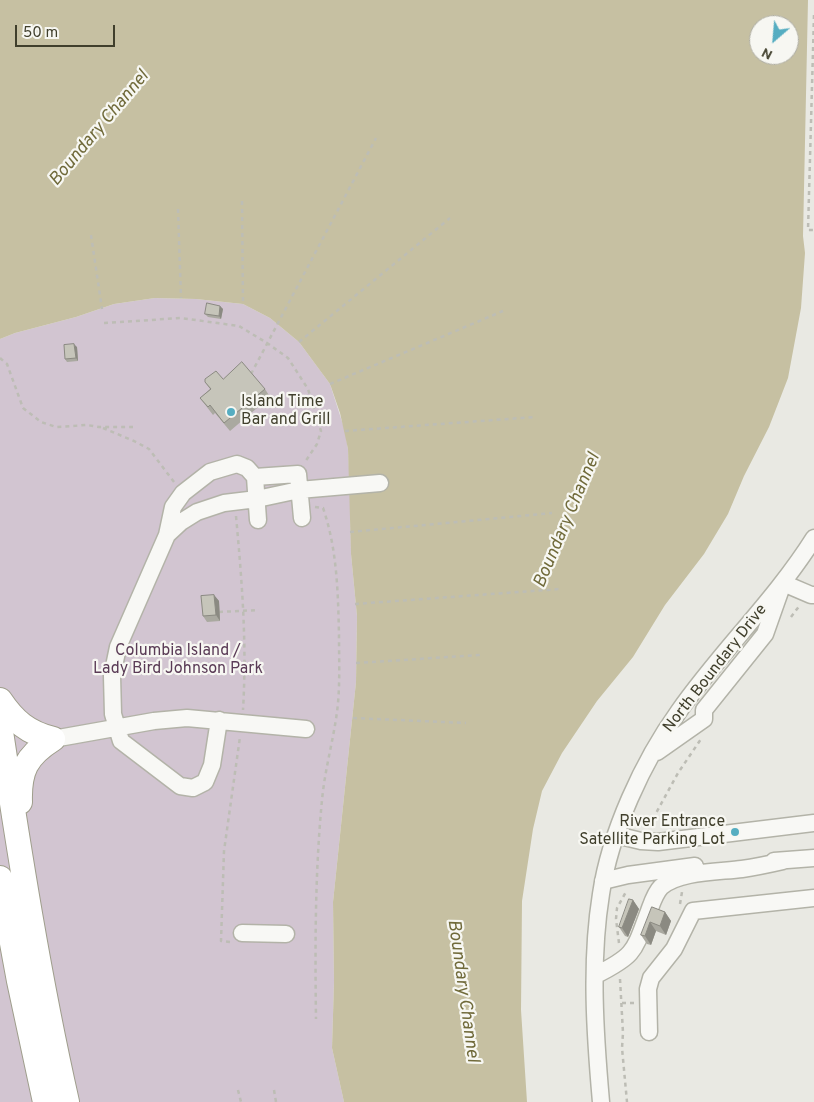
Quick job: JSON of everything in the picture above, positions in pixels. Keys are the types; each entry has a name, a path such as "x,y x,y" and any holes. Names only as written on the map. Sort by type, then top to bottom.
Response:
{"highway":[{"path":"0,700 12,717 25,729 53,739"},
{"path":"0,725 49,1015 67,1102"},
{"path":"24,871 21,775 31,757 53,739"},
{"path":"0,878 19,981 45,1102"}],"street":[{"path":"219,720 210,773 205,782 193,788 186,788 172,782 121,741 114,714 112,676 118,647 167,535 173,507 183,493 210,472 236,464 247,468 255,477 258,520"},
{"path":"255,477 298,482 380,483"},
{"path":"167,535 181,522 197,512 224,503 257,499 298,482"},
{"path":"298,482 302,513"},
{"name":"North Boundary Drive","path":"601,1102 596,1034 597,933 603,881 616,834 635,789 680,710 783,583 814,538"},
{"path":"653,755 704,719 704,710 765,634 783,583 811,596 807,599"},
{"path":"53,739 170,719 219,720 306,729"},
{"path":"616,834 641,841 658,842 814,823"},
{"path":"603,881 627,882 672,868 707,864 814,858"},
{"path":"596,975 628,957 636,946 650,908 660,888 679,878 744,869 783,861"},
{"path":"627,882 641,877 660,888"},
{"path":"649,1032 648,989 652,978 674,949 693,911 814,898"},
{"path":"238,937 286,934"}],"path":[{"path":"814,15 808,230 814,230"},
{"path":"251,374 376,138"},
{"path":"242,201 244,304"},
{"path":"178,209 181,298"},
{"path":"299,342 450,218"},
{"path":"90,235 102,309"},
{"path":"330,384 503,311"},
{"path":"104,323 181,318 239,326 288,358 308,389 321,430 317,444 298,482"},
{"path":"0,358 7,364 23,408 34,418 56,427 87,425 133,427"},
{"path":"345,431 535,417"},
{"path":"99,427 149,449 183,493"},
{"path":"235,501 244,611 246,665 242,717"},
{"path":"302,513 323,508 331,529 338,603 338,704 322,797 318,847 315,952 316,1019"},
{"path":"350,532 552,513"},
{"path":"355,604 560,589"},
{"path":"791,617 807,599"},
{"path":"219,612 259,610"},
{"path":"356,663 480,656"},
{"path":"353,718 466,723"},
{"path":"238,937 221,941 224,851 241,729"},
{"path":"641,841 678,773 706,732"},
{"path":"627,882 617,908 616,919 620,962 622,1048 627,1102"},
{"path":"238,1090 241,1102"},
{"path":"274,1090 276,1102"}],"green space":[{"name":"Columbia Island / Lady Bird Johnson Park","path":"155,298 196,299 243,304 270,318 299,342 330,384 345,431 350,488 351,554 357,616 356,682 333,902 334,982 332,1048 344,1102 0,1102 0,339 114,304"}],"water":[{"name":"Boundary Channel","path":"0,0 808,0 803,236 805,253 801,308 788,378 769,427 744,476 728,514 704,554 665,605 633,657 597,701 562,753 542,791 533,829 522,901 521,1010 527,1102 344,1102 332,1048 334,982 333,902 356,682 357,616 351,554 348,449 340,413 330,384 299,342 270,318 243,304 196,299 155,298 114,304 76,317 15,333 0,339"}],"building":[{"path":"207,303 220,306 219,316 205,314"},
{"path":"74,344 76,358 65,359 64,345"},
{"path":"242,362 265,389 224,423 210,405 208,407 200,398 211,389 205,382 205,379 216,371 223,379"},
{"path":"214,595 216,615 203,616 201,596"},
{"path":"629,899 633,900 622,928 619,927"},
{"path":"652,907 665,912 660,926 650,922 645,936 641,935"}],"place":[{"name":"Island Time Bar and Grill","path":"231,412"},
{"name":"River Entrance Satellite Parking Lot","path":"735,832"}]}
